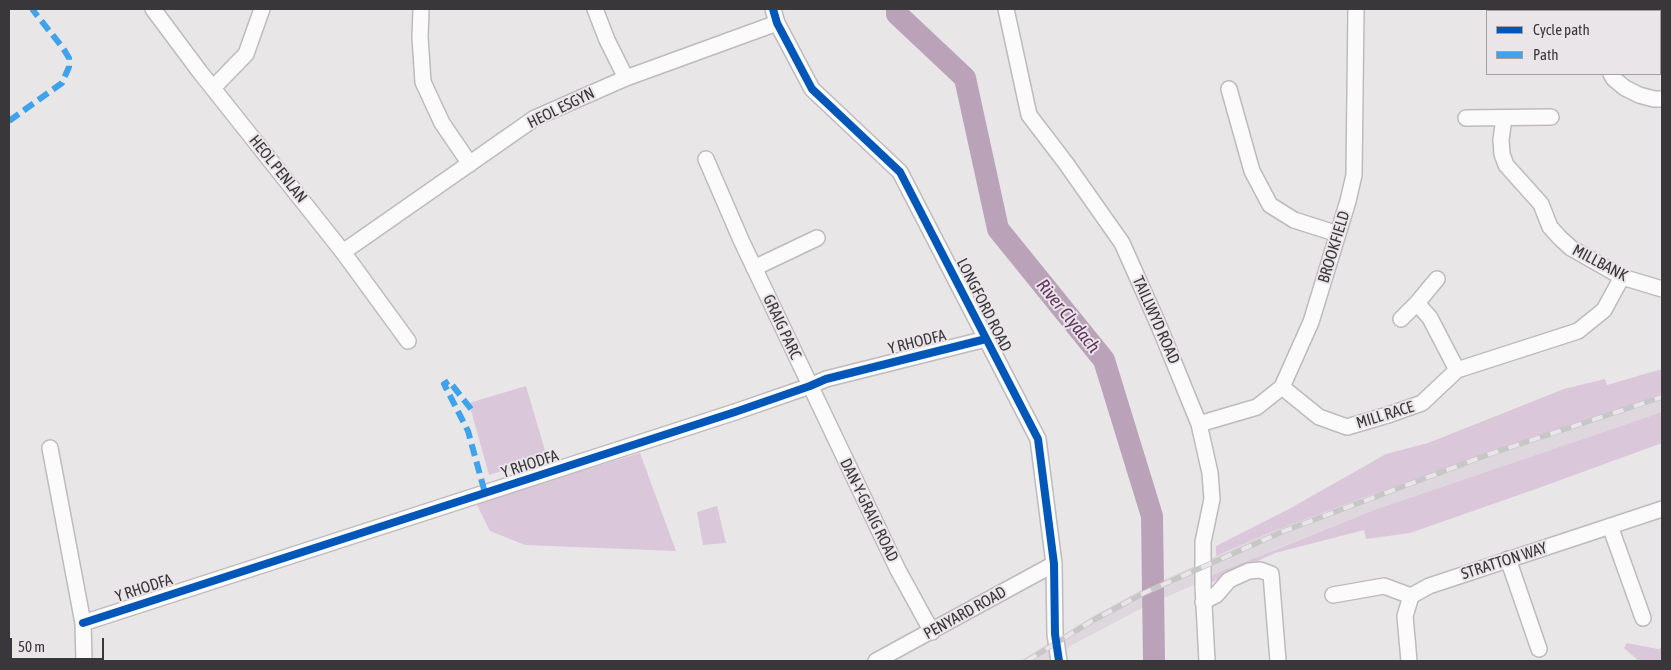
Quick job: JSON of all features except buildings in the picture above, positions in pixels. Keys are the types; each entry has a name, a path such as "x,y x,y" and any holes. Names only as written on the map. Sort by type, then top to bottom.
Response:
{"street":[{"name":"HEOL PENLAN","path":"153,9 343,252 404,336"},
{"path":"213,88 246,54 262,9"},
{"path":"421,9 420,37 423,82 442,123 470,164"},
{"path":"595,9 607,40 626,78"},
{"name":"TAILLWYD ROAD","path":"1006,9 1029,115 1122,243 1159,326 1199,424 1210,473 1212,499 1204,542 1204,602 1207,661"},
{"name":"BROOKFIELD","path":"1199,424 1257,407 1282,387 1311,322 1348,201 1354,175 1356,9"},
{"name":"HEOL ESGYN","path":"343,252 535,118 775,16"},
{"name":"LONGFORD ROAD","path":"775,16 812,89 900,172 1038,439 1054,564 1055,634 1059,661"},
{"path":"1611,75 1632,91 1654,99 1662,99"},
{"path":"1229,89 1252,170 1270,205 1294,220 1338,234"},
{"path":"1466,118 1551,117"},
{"name":"MILLBANK","path":"1504,118 1501,147 1506,165 1542,204 1550,226 1570,248 1622,277 1662,289"},
{"name":"GRAIG PARC","path":"706,160 754,268 810,386"},
{"path":"754,268 817,238"},
{"name":"MILL RACE","path":"1282,387 1319,417 1347,427 1392,414 1422,404 1457,370 1578,331 1604,310 1622,277"},
{"path":"1400,319 1417,303 1437,279"},
{"path":"1417,303 1430,318 1457,370"},
{"name":"Y RHODFA","path":"83,623 702,428 826,379 986,339"},
{"name":"DAN-Y-GRAIG ROAD","path":"810,386 898,570 932,632"},
{"path":"50,448 83,623 84,661"},
{"name":"STRATTON WAY","path":"1411,596 1429,586 1662,509"},
{"path":"1610,526 1643,618"},
{"path":"1508,559 1539,649"},
{"name":"PENYARD ROAD","path":"876,661 1054,564"},
{"path":"1204,602 1216,595 1229,580 1249,571 1260,570 1271,574 1278,661"},
{"path":"1333,595 1384,586 1411,596 1405,616 1409,661"}],"shaded area":[{"path":"1662,369 1662,395 1368,496 1266,534 1216,556 1216,546 1289,509 1386,454 1428,443 1564,389 1605,379 1607,385"},
{"path":"526,386 547,457 489,475 469,403"},
{"path":"1662,395 1662,412 1374,510 1273,550 1146,606 1074,644 1048,661 1020,661 1139,591 1266,534 1368,496"},
{"path":"1662,412 1662,443 1410,533 1366,539 1364,530 1275,553 1210,583 1210,576 1374,510"},
{"path":"640,453 676,551 525,545 490,531 476,503"},
{"path":"717,506 726,543 703,545 697,512"},
{"path":"1627,643 1658,649 1662,648 1662,661 1639,661 1624,648"}],"waterway":[{"name":"River Clydach","path":"897,9 897,14 965,78 998,229 1104,360 1152,516 1154,661"}],"railway":[{"path":"1027,661 1090,622 1144,593 1284,531 1487,455 1662,397"}],"marked path":[{"path":"9,121 62,83 69,67 69,58 63,48 32,9"},
{"path":"471,409 449,381 444,384 468,431 485,493"}],"cycle path":[{"path":"773,9 777,23 812,89 900,172 1038,439 1054,564 1055,634 1059,661"},
{"path":"83,623 735,412 826,379 986,339"}]}
